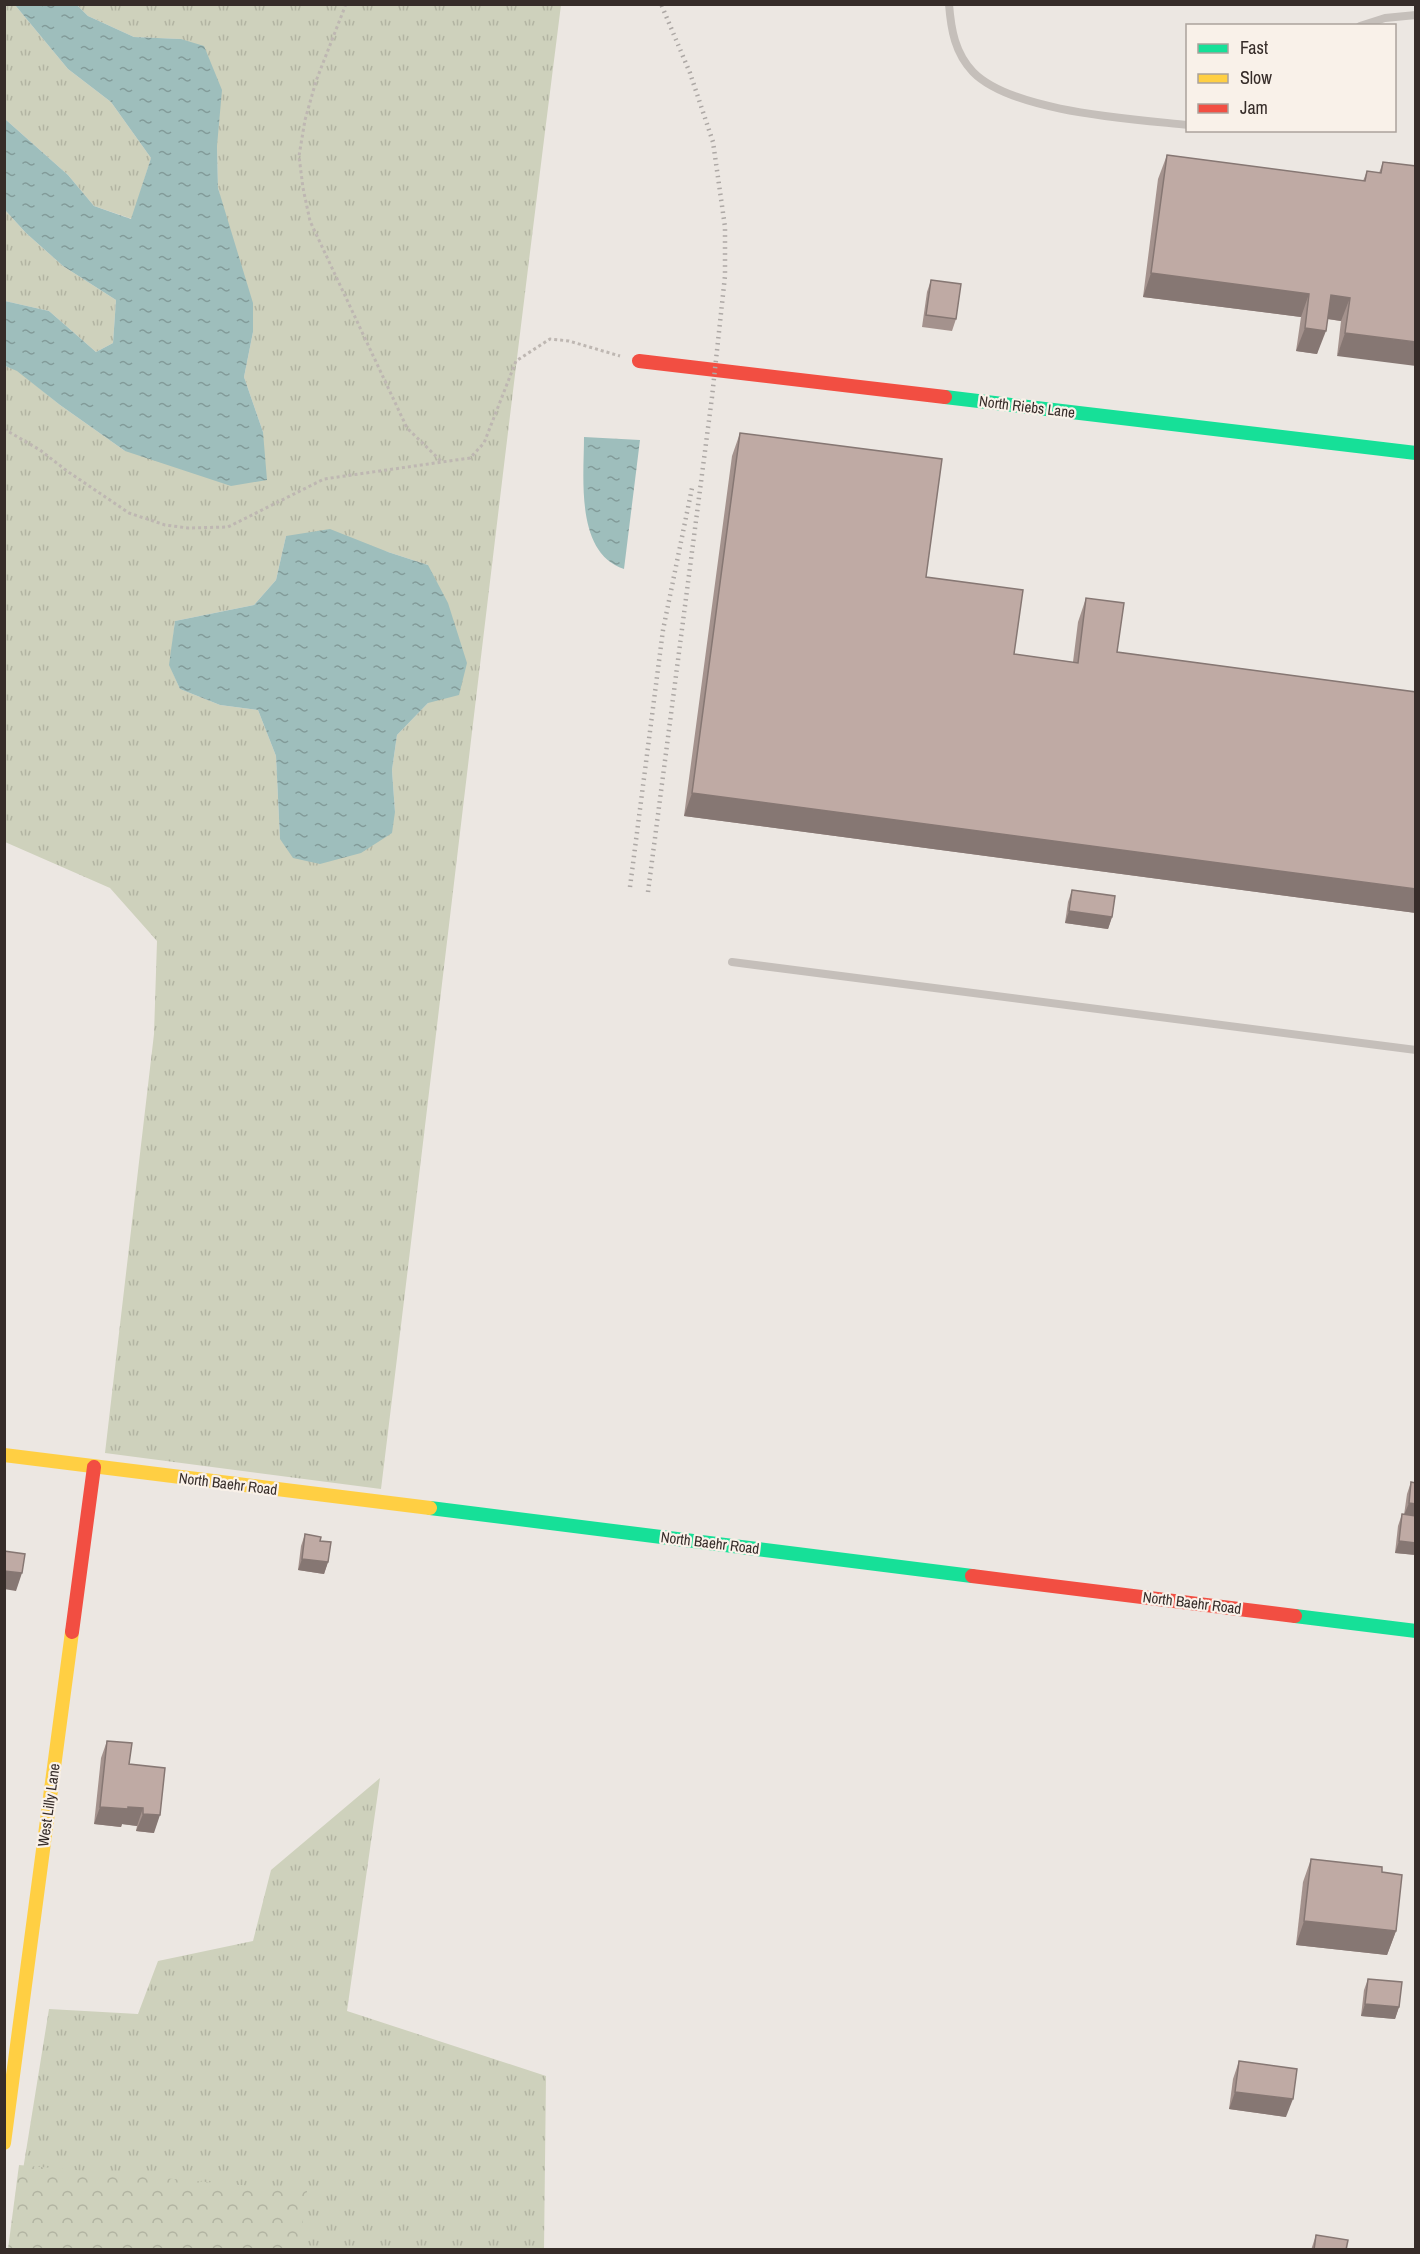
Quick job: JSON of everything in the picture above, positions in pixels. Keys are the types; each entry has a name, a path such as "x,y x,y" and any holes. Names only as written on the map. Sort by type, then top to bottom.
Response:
{"street":[{"name":"North Riebs Lane","path":"639,361 1416,453"},
{"name":"North Baehr Road","path":"4,1455 1416,1631"},
{"name":"West Lilly Lane","path":"4,2144 94,1467"}],"lane":[{"path":"949,4 952,32 963,58 974,72 1000,90 1015,97 1050,106 1186,125"},
{"path":"1366,24 1385,18 1416,15"},
{"path":"732,962 1416,1050"}],"path":[{"path":"346,4 316,81 305,120 299,156 303,188 310,221 407,428 442,462"},
{"path":"4,429 40,450 129,513 165,525 188,528 228,526 324,479 470,458 484,443 516,361 550,339 639,361"}],"green space":[{"path":"4,5 15,5 68,69 111,102 151,158 132,219 94,206 68,175 5,119"},
{"path":"77,5 561,5 381,1489 105,1453 154,1034 157,941 110,888 5,842 4,366 17,370 60,405 125,451 263,432 244,377 253,332 218,188 217,146 181,39 134,37 88,16","holes":["286,536 388,552 428,565 428,703 397,735 392,770 395,812 280,839 276,756 258,710 220,705 180,689 170,666 175,621 254,605 276,580"]},
{"path":"5,210 26,233 63,266 116,300 113,343 96,352 49,311 5,301"},
{"path":"380,1778 347,2011 546,2076 544,2249 10,2250 49,2009 138,2014 158,1961 253,1941 271,1870"},
{"path":"19,2165 307,2191 299,2249 8,2249"}],"water":[{"path":"15,5 77,5 88,16 134,37 181,39 204,46 222,90 217,146 218,188 253,303 253,332 244,377 263,432 267,480 231,486 125,451 17,371 5,366 5,301 49,311 96,352 113,343 116,300 63,266 26,233 5,210 5,119 68,175 94,206 131,219 151,158 111,102 68,69"},
{"path":"584,437 640,440 624,569 608,560 597,547 590,531 584,493"},
{"path":"330,529 428,565 448,603 467,663 459,695 428,703 397,735 392,770 395,812 392,833 361,853 320,864 293,858 280,839 276,756 258,710 220,705 180,689 169,665 175,621 254,605 276,580 286,536"}],"building":[{"path":"1167,155 1365,181 1367,171 1381,173 1383,162 1416,166 1416,342 1345,333 1350,298 1331,295 1326,331 1305,328 1309,294 1151,273"},
{"path":"931,280 961,284 956,319 926,315"},
{"path":"740,433 942,459 926,577 1023,590 1014,654 1078,663 1086,598 1124,603 1117,652 1416,692 1416,889 692,793"},
{"path":"1072,890 1115,896 1112,917 1069,911"},
{"path":"1411,1482 1416,1483 1416,1504 1409,1503"},
{"path":"1402,1514 1416,1516 1416,1543 1399,1541"},
{"path":"305,1534 321,1537 320,1541 331,1542 328,1562 302,1559"},
{"path":"4,1551 25,1554 22,1573 4,1571"},
{"path":"107,1741 132,1743 129,1764 165,1768 160,1815 143,1814 143,1808 100,1807"},
{"path":"1311,1859 1382,1867 1382,1872 1402,1875 1396,1931 1304,1921"},
{"path":"1368,1979 1402,1982 1399,2007 1365,2004"},
{"path":"1239,2061 1297,2069 1293,2099 1235,2092"},
{"path":"1316,2235 1348,2240 1346,2250 1314,2250"}],"railway":[{"path":"648,892 712,397 725,276 725,227 713,142 690,73 661,4"},
{"path":"630,887 663,630 692,488"}],"traffic: fast":[{"path":"945,397 1416,453"},
{"path":"430,1508 972,1576"},
{"path":"1295,1616 1416,1631"}],"traffic: slow":[{"path":"4,1455 430,1508"},
{"path":"4,2143 72,1632"}],"traffic: jam":[{"path":"639,361 945,397"},
{"path":"72,1632 94,1467"},
{"path":"972,1576 1295,1616"}]}
